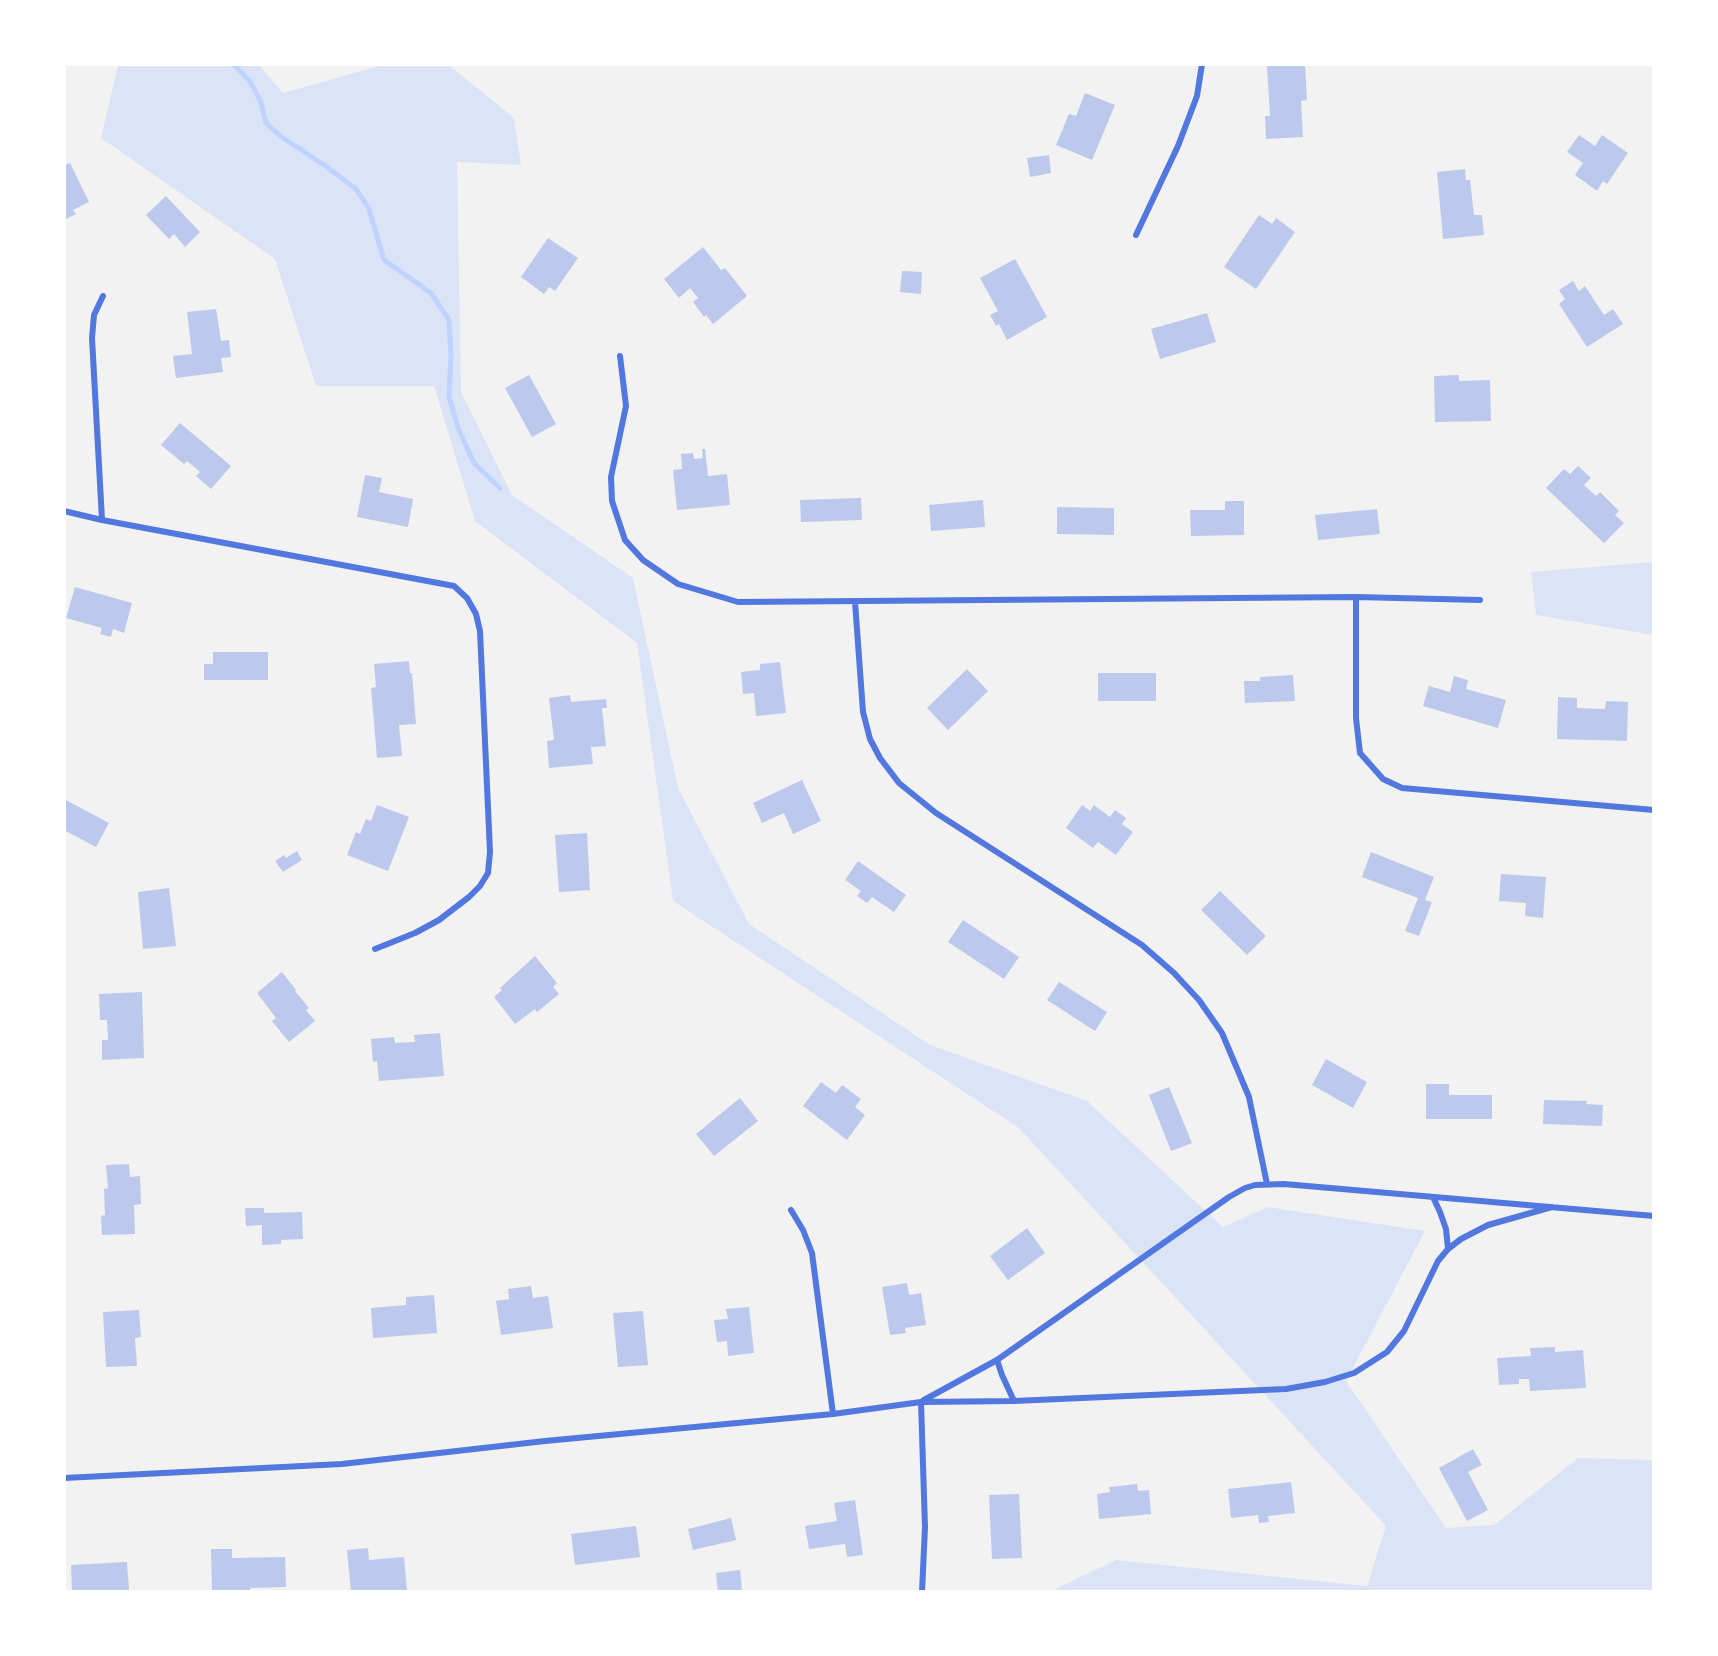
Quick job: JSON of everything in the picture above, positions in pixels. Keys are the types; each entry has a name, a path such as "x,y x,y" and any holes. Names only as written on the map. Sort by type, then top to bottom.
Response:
{"street":[{"path":"1137,235 1179,146 1197,96 1203,64"},
{"path":"102,520 92,338 94,315 103,296"},
{"path":"620,356 626,406 611,477 612,501 626,540 643,560 678,584 738,602 1356,597 1480,600"},
{"path":"64,511 454,586 467,598 476,614 480,631 490,852 488,873 469,897 439,920 415,933 375,949"},
{"path":"1356,597 1356,718 1360,753 1383,779 1402,788 1653,810"},
{"path":"855,602 863,712 870,739 880,758 899,783 936,813 1142,945 1174,973 1199,1000 1222,1033 1249,1097 1267,1184"},
{"path":"921,1402 997,1360 1245,1188 1267,1184 1653,1216"},
{"path":"1433,1197 1446,1229 1448,1249"},
{"path":"64,1478 342,1464 545,1441 833,1414 921,1402 1014,1401 1286,1389 1325,1382 1354,1373 1387,1352 1404,1331 1438,1261 1448,1249 1461,1239 1488,1225 1552,1207"},
{"path":"791,1210 803,1230 812,1253 833,1414"},
{"path":"997,1360 1014,1401"},
{"path":"921,1402 925,1527 922,1592"}],"shaded area":[{"path":"118,65 259,65 283,93 382,65 449,65 514,118 521,165 457,162 461,392 512,495 633,578 678,788 749,924 930,1045 1087,1101 1223,1227 1268,1207 1425,1231 1346,1381 1446,1528 1494,1525 1578,1458 1653,1460 1653,1591 1051,1591 1116,1560 1367,1586 1386,1526 1019,1128 673,901 637,643 475,521 434,386 316,386 275,259 101,138"},
{"path":"1653,562 1653,635 1536,615 1531,572"}],"building":[{"path":"1305,64 1307,100 1301,101 1303,137 1266,139 1265,116 1270,116 1267,66"},
{"path":"1085,93 1115,105 1092,160 1056,145 1069,114 1076,116"},
{"path":"1579,135 1595,146 1602,135 1628,153 1607,184 1603,181 1597,191 1575,175 1583,163 1567,152"},
{"path":"1049,155 1051,173 1030,177 1027,158"},
{"path":"70,163 89,202 73,210 76,214 64,220 64,165"},
{"path":"1465,169 1466,180 1470,180 1474,215 1482,215 1484,235 1443,239 1437,172"},
{"path":"166,196 200,232 185,247 174,234 169,239 146,215"},
{"path":"1259,215 1272,224 1276,218 1295,232 1256,289 1224,267"},
{"path":"548,238 578,258 555,291 549,287 544,294 521,277"},
{"path":"703,247 721,270 725,268 747,296 713,324 706,315 704,317 693,302 698,298 690,288 679,298 664,279"},
{"path":"1015,259 1047,317 1007,340 999,324 996,326 990,315 998,311 980,278"},
{"path":"902,271 922,272 921,294 900,292"},
{"path":"1573,281 1579,291 1585,286 1604,315 1613,309 1623,324 1587,347 1559,304 1565,299 1559,290"},
{"path":"216,309 221,341 229,340 231,357 221,358 223,372 176,378 173,356 192,354 187,312"},
{"path":"1207,313 1216,342 1160,359 1151,329"},
{"path":"529,375 556,424 532,437 505,388"},
{"path":"1459,375 1459,381 1490,380 1491,421 1435,422 1434,376"},
{"path":"180,423 231,466 211,489 196,476 200,472 187,461 184,464 161,445"},
{"path":"702,449 705,449 708,476 727,474 730,505 677,510 673,470 682,469 681,454 693,453 694,459 703,458"},
{"path":"1578,466 1591,478 1584,485 1596,496 1600,492 1619,511 1615,515 1624,523 1604,543 1546,488 1564,469 1570,474"},
{"path":"365,475 382,478 379,492 413,499 408,527 357,517"},
{"path":"861,498 862,520 801,522 800,500"},
{"path":"983,500 985,527 931,531 929,505"},
{"path":"1225,501 1244,501 1244,535 1191,536 1190,510 1225,510"},
{"path":"1057,507 1114,508 1114,535 1057,534"},
{"path":"1377,509 1380,534 1318,540 1315,515"},
{"path":"75,587 132,603 124,633 113,629 111,637 100,634 102,628 66,618"},
{"path":"213,652 268,652 268,680 204,680 204,664 213,664"},
{"path":"409,661 416,724 399,725 402,756 377,758 371,688 376,687 374,664"},
{"path":"780,662 786,713 756,716 754,693 743,694 741,672 760,670 760,664"},
{"path":"967,669 988,691 948,730 927,708"},
{"path":"1098,673 1156,673 1156,701 1098,701"},
{"path":"1293,675 1295,701 1245,703 1244,681 1260,681 1260,677"},
{"path":"1454,676 1468,680 1466,689 1506,700 1498,728 1423,706 1429,686 1450,692"},
{"path":"570,695 571,702 606,699 607,708 602,708 606,746 591,747 593,764 549,768 547,741 554,740 549,698"},
{"path":"1558,697 1577,698 1577,708 1605,709 1606,701 1628,702 1627,741 1557,739"},
{"path":"802,780 821,821 793,834 784,813 762,823 753,803"},
{"path":"64,799 109,823 96,847 64,830"},
{"path":"377,805 409,817 388,871 347,855 356,832 360,834 366,819 371,821"},
{"path":"1082,805 1090,811 1094,805 1110,817 1115,810 1126,818 1122,824 1133,832 1116,855 1098,842 1093,848 1066,828"},
{"path":"587,833 590,890 559,892 555,835"},
{"path":"297,851 302,860 283,872 275,861 284,855 286,858"},
{"path":"1371,852 1434,877 1425,900 1432,902 1419,936 1405,931 1418,898 1362,877"},
{"path":"858,861 906,895 894,912 872,897 867,903 857,896 861,891 845,880"},
{"path":"1501,874 1546,877 1543,918 1525,916 1526,903 1499,901"},
{"path":"169,888 176,946 143,949 138,892"},
{"path":"1220,891 1266,936 1247,955 1201,910"},
{"path":"963,920 1019,957 1004,979 948,942"},
{"path":"535,956 557,983 553,987 559,994 537,1012 535,1009 515,1024 494,997 502,990 500,988"},
{"path":"282,972 309,1008 306,1010 315,1021 289,1042 272,1021 276,1018 257,993"},
{"path":"1059,982 1107,1012 1095,1031 1047,1000"},
{"path":"142,992 144,1058 102,1060 102,1040 108,1040 107,1020 100,1020 99,994"},
{"path":"440,1033 444,1076 379,1081 377,1061 373,1062 371,1039 394,1037 395,1043 415,1042 414,1035"},
{"path":"1326,1059 1367,1082 1353,1108 1312,1085"},
{"path":"821,1082 836,1093 842,1085 861,1099 855,1107 865,1115 847,1140 803,1106"},
{"path":"1426,1084 1449,1084 1449,1095 1492,1095 1492,1119 1426,1119"},
{"path":"1169,1087 1192,1143 1171,1151 1149,1095"},
{"path":"740,1098 758,1121 714,1156 696,1134"},
{"path":"1544,1100 1587,1101 1586,1104 1603,1105 1602,1126 1543,1124"},
{"path":"129,1164 130,1177 140,1176 141,1204 134,1205 135,1234 102,1235 101,1216 105,1215 104,1189 108,1188 106,1165"},
{"path":"245,1208 264,1208 264,1213 302,1212 303,1239 281,1240 281,1244 262,1245 262,1225 246,1226"},
{"path":"1027,1228 1045,1253 1008,1280 990,1256"},
{"path":"907,1283 909,1295 921,1293 926,1325 905,1328 906,1333 890,1335 882,1287"},
{"path":"531,1286 533,1298 548,1296 553,1328 501,1335 496,1301 509,1299 508,1289"},
{"path":"434,1295 437,1333 373,1338 371,1308 406,1305 406,1297"},
{"path":"749,1307 754,1353 728,1356 727,1341 717,1342 714,1320 728,1319 726,1309"},
{"path":"139,1310 141,1337 135,1338 137,1366 106,1367 103,1312"},
{"path":"643,1311 648,1365 618,1367 613,1313"},
{"path":"1555,1347 1555,1352 1583,1350 1586,1388 1530,1391 1529,1379 1519,1379 1519,1384 1499,1385 1497,1358 1531,1356 1530,1348"},
{"path":"1473,1449 1482,1465 1468,1472 1488,1510 1467,1521 1439,1468"},
{"path":"1291,1482 1295,1513 1268,1516 1269,1522 1259,1523 1258,1515 1231,1518 1228,1489"},
{"path":"1137,1484 1138,1491 1149,1490 1151,1514 1099,1519 1097,1494 1110,1492 1109,1487"},
{"path":"1019,1494 1022,1558 992,1559 989,1495"},
{"path":"855,1500 863,1555 847,1557 845,1544 809,1549 805,1526 837,1521 834,1503"},
{"path":"731,1518 736,1540 693,1550 688,1529"},
{"path":"636,1526 640,1557 575,1565 571,1534"},
{"path":"368,1548 369,1560 404,1557 407,1591 351,1592 347,1550"},
{"path":"211,1549 232,1549 232,1558 285,1557 286,1587 250,1588 250,1592 212,1592"},
{"path":"127,1562 129,1590 72,1592 71,1565"},
{"path":"740,1570 742,1590 718,1592 716,1573"}],"waterway":[{"path":"233,64 249,80 260,100 266,123 280,136 356,189 369,209 384,260 431,293 449,320 451,355 449,397 458,428 474,463 500,488"}]}
